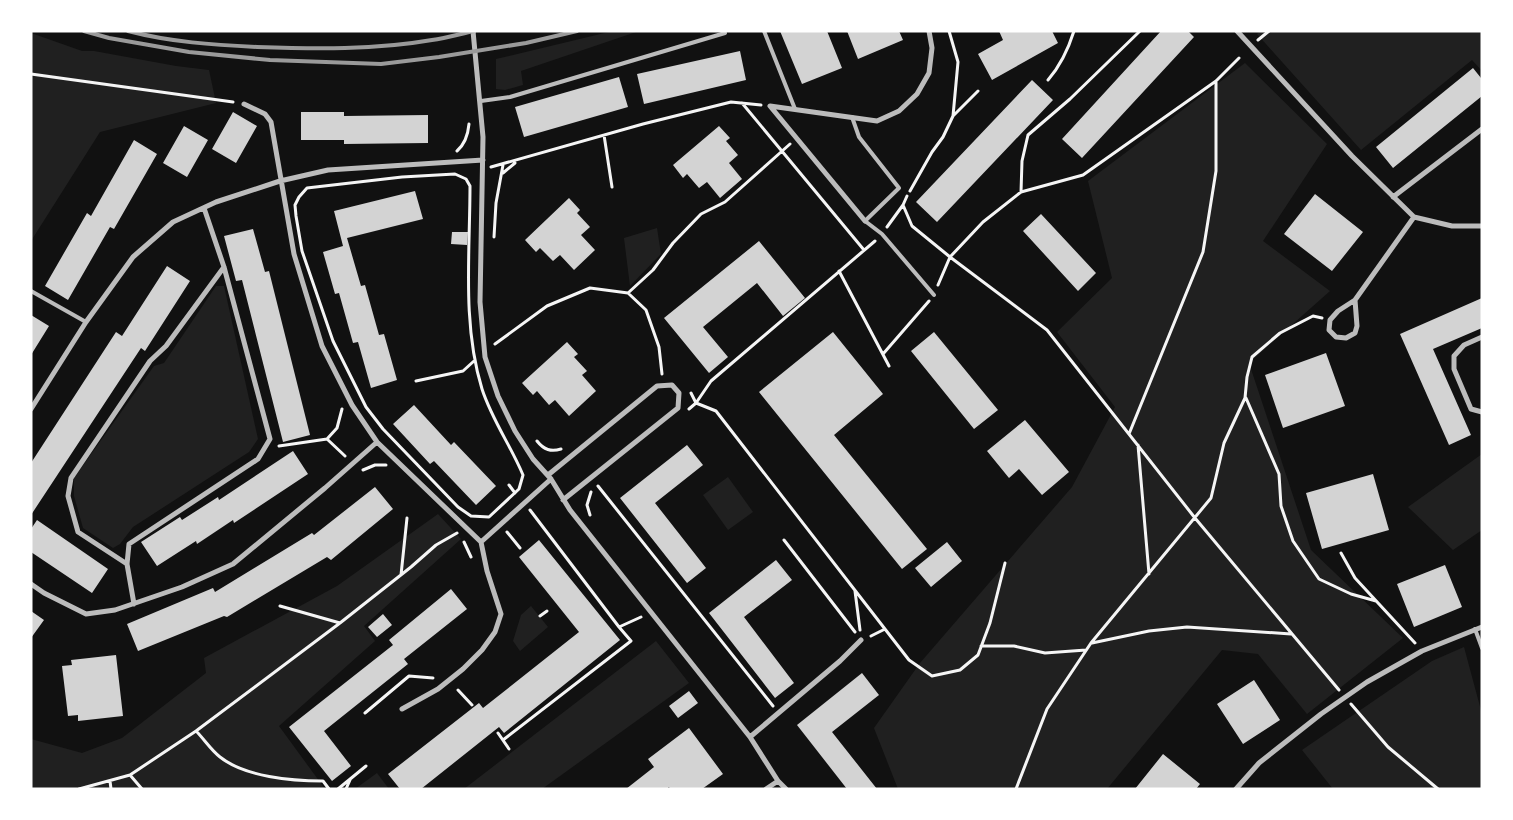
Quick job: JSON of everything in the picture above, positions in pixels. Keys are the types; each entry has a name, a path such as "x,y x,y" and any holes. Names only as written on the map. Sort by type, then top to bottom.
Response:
{"street":[{"path":"473,31 481,101 483,160 480,302 485,357 498,396 515,431 549,477 563,500 750,737 778,781 786,789"},
{"path":"770,106 877,120 900,111 917,94 929,73 932,48 929,31"},
{"path":"1237,31 1352,156 1414,218 1452,226 1482,226"},
{"path":"244,104 265,114 271,122 294,254 322,346 346,394 377,442 481,542 487,571 500,614 495,632 482,650 463,669 438,688 402,708"},
{"path":"770,106 865,221"},
{"path":"1393,197 1482,129"},
{"path":"31,409 86,322 133,257 173,222 216,202 280,181 328,170 483,160"},
{"path":"134,604 127,564 129,544 258,459 270,438 224,267 204,208"},
{"path":"1355,300 1357,326 1355,333 1346,338 1336,337 1329,330 1330,320 1338,311 1355,300 1414,218"},
{"path":"127,564 78,532 68,496 71,478 150,361 166,346 224,267"},
{"path":"1482,337 1464,345 1454,356 1454,369 1471,409 1482,412"},
{"path":"481,542 549,477 657,386 672,385 679,393 678,408 563,500"},
{"path":"31,584 44,593 86,614 115,610 182,587 233,564 377,442"},
{"path":"1236,789 1259,763 1321,714 1367,682 1422,651 1482,627"},
{"path":"750,737 861,640"},
{"path":"766,789 778,781"}],"lane":[{"path":"764,31 795,109"},
{"path":"481,101 510,97 725,33"},
{"path":"852,117 859,137 899,188 865,221 882,234 934,295"},
{"path":"31,290 86,322"},
{"path":"1475,629 1482,648"}],"path":[{"path":"949,31 958,62 953,116"},
{"path":"1048,80 1065,57 1074,31"},
{"path":"1020,192 1022,161 1028,136 1070,99 1140,31"},
{"path":"1258,40 1269,31"},
{"path":"883,354 934,295 950,257 983,222 1020,192 1083,175 1216,81 1239,58"},
{"path":"31,74 244,104"},
{"path":"1129,434 1203,252 1216,171 1216,81"},
{"path":"978,91 953,116 943,137 916,179 903,205 882,234 712,381 696,403 716,411 908,660 932,676 960,670 978,655 990,623 1005,563"},
{"path":"483,168 503,165 731,102 770,106"},
{"path":"742,103 864,250"},
{"path":"452,155 463,146 469,131 470,117"},
{"path":"604,136 612,188"},
{"path":"628,293 653,270 673,243 701,214 725,202 797,138"},
{"path":"502,174 516,161"},
{"path":"494,241 496,203 503,165"},
{"path":"455,174 466,179 470,186 469,288 475,360 482,390 496,424 523,475 522,483 515,493 489,517 471,516 458,507 383,429 366,407 333,341 302,251 296,205 299,197 307,188 402,177 455,174"},
{"path":"903,205 912,226 1047,330 1195,518 1341,692"},
{"path":"839,271 889,366"},
{"path":"495,344 547,306 590,288 628,293 646,310 659,347 662,374"},
{"path":"1016,789 1047,708 1091,643 1211,498 1224,443 1246,398 1247,377 1252,357 1280,333 1313,316 1330,320"},
{"path":"494,337 496,349"},
{"path":"416,381 463,371 475,360"},
{"path":"264,449 327,438 337,428 346,394"},
{"path":"1246,398 1278,474 1281,506 1293,541 1318,579 1351,594 1376,602"},
{"path":"532,435 542,448 548,450 561,449 568,444"},
{"path":"327,438 353,464"},
{"path":"1138,445 1149,574"},
{"path":"355,476 375,465 387,465"},
{"path":"598,485 774,706"},
{"path":"509,486 515,493"},
{"path":"503,740 631,641 530,510"},
{"path":"401,575 407,518"},
{"path":"79,789 130,774 196,731 340,623 436,545 458,533 451,526"},
{"path":"505,530 520,548"},
{"path":"784,540 861,640"},
{"path":"463,541 473,560"},
{"path":"1341,554 1356,578 1376,602 1422,651"},
{"path":"855,590 861,640"},
{"path":"280,606 340,623"},
{"path":"540,616 547,610"},
{"path":"619,627 641,617"},
{"path":"1091,643 1149,631 1188,627 1292,634"},
{"path":"861,640 885,629"},
{"path":"981,646 1014,646 1045,653 1086,650"},
{"path":"365,713 409,676 427,679 439,677"},
{"path":"458,690 472,705"},
{"path":"1347,700 1388,747 1438,789"},
{"path":"196,731 220,756 242,769 303,781 323,781 329,789"},
{"path":"498,733 509,749"},
{"path":"338,789 366,766"},
{"path":"130,774 142,789"},
{"path":"346,789 350,779"},
{"path":"110,781 111,789"}],"shaded area":[{"path":"613,31 639,31 521,71 523,85 505,90 496,89 496,59"},
{"path":"1260,31 1482,31 1482,71 1472,60 1361,150 1257,34"},
{"path":"31,33 82,51 94,51 209,70 216,103 100,132 31,241"},
{"path":"1245,63 1327,144 1263,241 1330,291 1249,363 1311,550 1403,638 1307,714 1258,654 1222,650 1107,789 898,789 874,728 920,663 1072,487 1115,407 1057,332 1112,278 1088,181"},
{"path":"657,228 661,254 630,286 624,238"},
{"path":"216,286 224,286 258,439 249,452 133,527 120,544 113,548 83,528 74,496 74,478 154,366 164,363"},
{"path":"1482,454 1482,530 1453,550 1408,507"},
{"path":"728,477 753,512 728,530 703,495"},
{"path":"438,514 461,539 364,626 375,641 279,726 325,789 31,789 31,739 82,753 122,738 206,673 204,658 337,586"},
{"path":"531,606 548,627 520,651 513,641 521,615"},
{"path":"656,641 689,683 542,789 464,789"},
{"path":"1464,647 1482,714 1482,789 1333,789 1302,750 1432,661"},
{"path":"377,773 389,789 355,789"}],"building":[{"path":"780,31 827,31 842,68 802,84"},
{"path":"847,31 899,31 903,40 858,59"},
{"path":"999,31 1052,31 1058,43 992,80 978,54 1003,40"},
{"path":"1161,31 1188,31 1194,37 1082,158 1062,139"},
{"path":"740,51 746,80 644,104 637,74"},
{"path":"1473,68 1482,77 1482,96 1393,168 1376,147"},
{"path":"619,77 628,107 524,137 515,107"},
{"path":"1032,80 1053,100 937,222 916,202"},
{"path":"233,112 257,126 236,163 212,149"},
{"path":"301,112 344,112 344,116 428,115 428,143 344,144 344,140 301,140"},
{"path":"184,126 208,140 187,177 163,163"},
{"path":"719,126 730,138 726,141 738,155 729,163 742,179 720,198 707,182 699,188 687,174 683,178 673,165"},
{"path":"134,140 157,154 114,229 110,227 68,300 45,286 87,213 91,216"},
{"path":"415,191 423,219 347,238 361,286 365,285 379,335 384,334 397,380 371,388 358,342 353,343 339,293 335,294 323,252 343,246 334,211"},
{"path":"1315,194 1363,232 1332,271 1284,234"},
{"path":"569,198 580,210 577,213 590,227 581,235 595,250 574,270 560,255 553,261 540,248 536,252 525,240"},
{"path":"1041,214 1096,273 1078,291 1023,231"},
{"path":"253,229 265,272 269,271 310,435 283,442 242,280 236,281 224,236"},
{"path":"452,232 468,232 467,245 451,244"},
{"path":"759,241 805,298 783,316 757,283 703,327 728,357 709,373 664,318"},
{"path":"167,266 190,281 145,351 141,348 31,515 31,463 116,332 122,336"},
{"path":"1482,298 1482,328 1433,349 1471,435 1449,445 1400,334"},
{"path":"31,315 49,326 31,355"},
{"path":"833,332 883,394 834,435 927,549 902,569 759,392"},
{"path":"934,332 998,410 974,429 911,351"},
{"path":"567,342 578,354 574,357 587,371 582,375 596,391 569,416 555,400 549,405 537,391 533,395 522,383"},
{"path":"1326,353 1345,406 1283,428 1265,375"},
{"path":"414,405 451,445 454,442 496,486 476,505 434,461 430,464 393,424"},
{"path":"1025,420 1069,472 1042,495 1019,469 1009,478 987,451"},
{"path":"687,445 703,465 655,503 706,568 687,583 620,498"},
{"path":"293,451 308,474 234,523 233,520 197,544 196,541 157,566 141,542 180,517 182,520 218,497 219,500"},
{"path":"1373,474 1389,530 1322,549 1306,493"},
{"path":"375,487 393,509 331,560 327,557 227,617 224,616 138,651 127,624 213,588 215,592 312,533 314,535"},
{"path":"37,520 108,569 92,593 31,552 31,529"},
{"path":"539,540 620,640 504,733 499,727 421,789 400,789 388,774 479,703 483,708 579,632 519,557"},
{"path":"947,542 962,561 931,587 915,568"},
{"path":"776,560 792,580 744,617 794,683 775,698 709,613"},
{"path":"1445,565 1462,607 1414,627 1397,584"},
{"path":"451,589 467,609 404,659 408,664 324,731 351,766 332,781 289,727 393,645 389,640"},
{"path":"31,611 44,620 31,638"},
{"path":"383,614 392,625 377,637 368,627"},
{"path":"116,655 123,716 78,721 78,715 68,716 62,666 72,665 71,660"},
{"path":"862,673 879,695 832,732 877,789 847,789 797,725"},
{"path":"1254,680 1280,720 1243,744 1217,704"},
{"path":"689,691 698,703 678,718 669,706"},
{"path":"689,728 723,774 702,789 670,789 669,787 667,789 626,789 654,767 648,759"},
{"path":"1163,754 1200,784 1196,789 1135,789"}],"railway":[{"path":"84,31 109,38 189,52 270,60 381,64 526,43 577,31"},
{"path":"128,31 160,38 208,44 323,48 389,46 443,38 474,31"}]}
